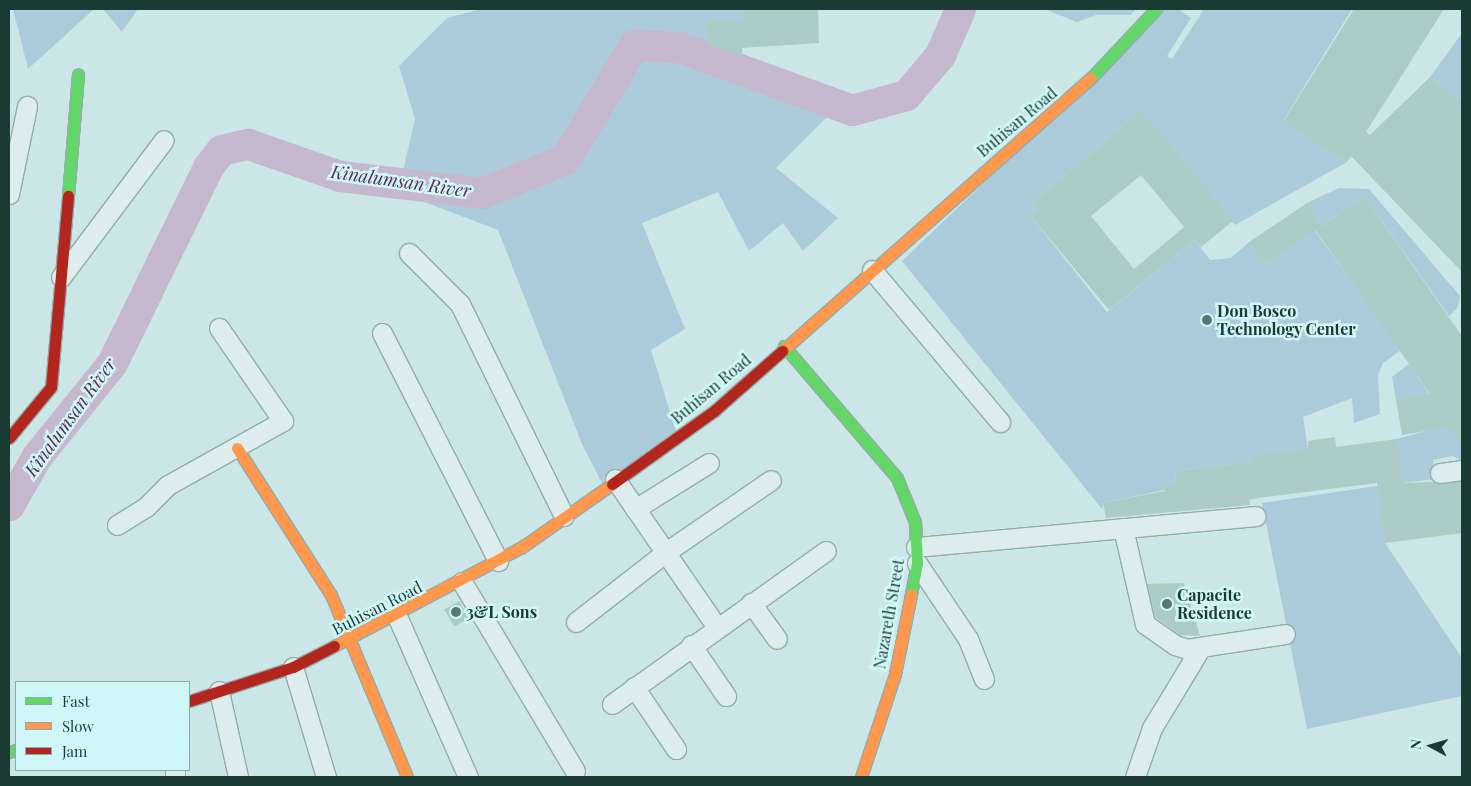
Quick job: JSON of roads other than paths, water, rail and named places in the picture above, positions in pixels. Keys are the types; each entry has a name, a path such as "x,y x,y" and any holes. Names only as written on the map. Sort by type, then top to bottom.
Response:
{"street":[{"name":"Buhisan Road","path":"190,701 293,667 351,640 462,582 498,561 714,411 784,346 1074,96 1156,9"},
{"path":"9,438 51,387 78,74"},
{"path":"9,194 28,106"},
{"path":"61,277 164,140"},
{"path":"409,253 460,304 564,516"},
{"path":"872,270 1000,422"},
{"path":"117,525 146,507 168,485 283,421 219,328"},
{"path":"382,334 498,561"},
{"name":"Nazareth Street","path":"784,346 897,478 911,508 916,555 895,674 861,777"},
{"path":"237,448 306,552 351,640 407,777"},
{"path":"636,509 709,463"},
{"path":"1440,473 1462,470"},
{"path":"615,479 716,626"},
{"path":"576,622 666,552 771,480"},
{"path":"984,679 968,639 916,555 1123,528 1256,516"},
{"path":"1123,528 1145,624 1175,645 1201,647 1286,634"},
{"path":"612,704 716,626 826,550"},
{"path":"462,582 575,771"},
{"path":"751,603 777,639"},
{"path":"397,616 468,777"},
{"path":"691,645 726,696"},
{"path":"1135,777 1152,728 1201,647"},
{"path":"293,667 326,777"},
{"path":"634,687 676,748"},
{"path":"219,691 238,777"}],"waterway":[{"name":"Kinalumsan River","path":"9,505 37,456 112,363 208,167 221,150 248,144 340,176 482,193 565,159 634,45 679,47 852,110 906,95 940,55 960,9"}],"place":[{"name":"Don Bosco Technology Center","path":"1207,320"},
{"name":"Capacite Residence","path":"1167,604"},
{"name":"3&L Sons","path":"456,612"}]}
